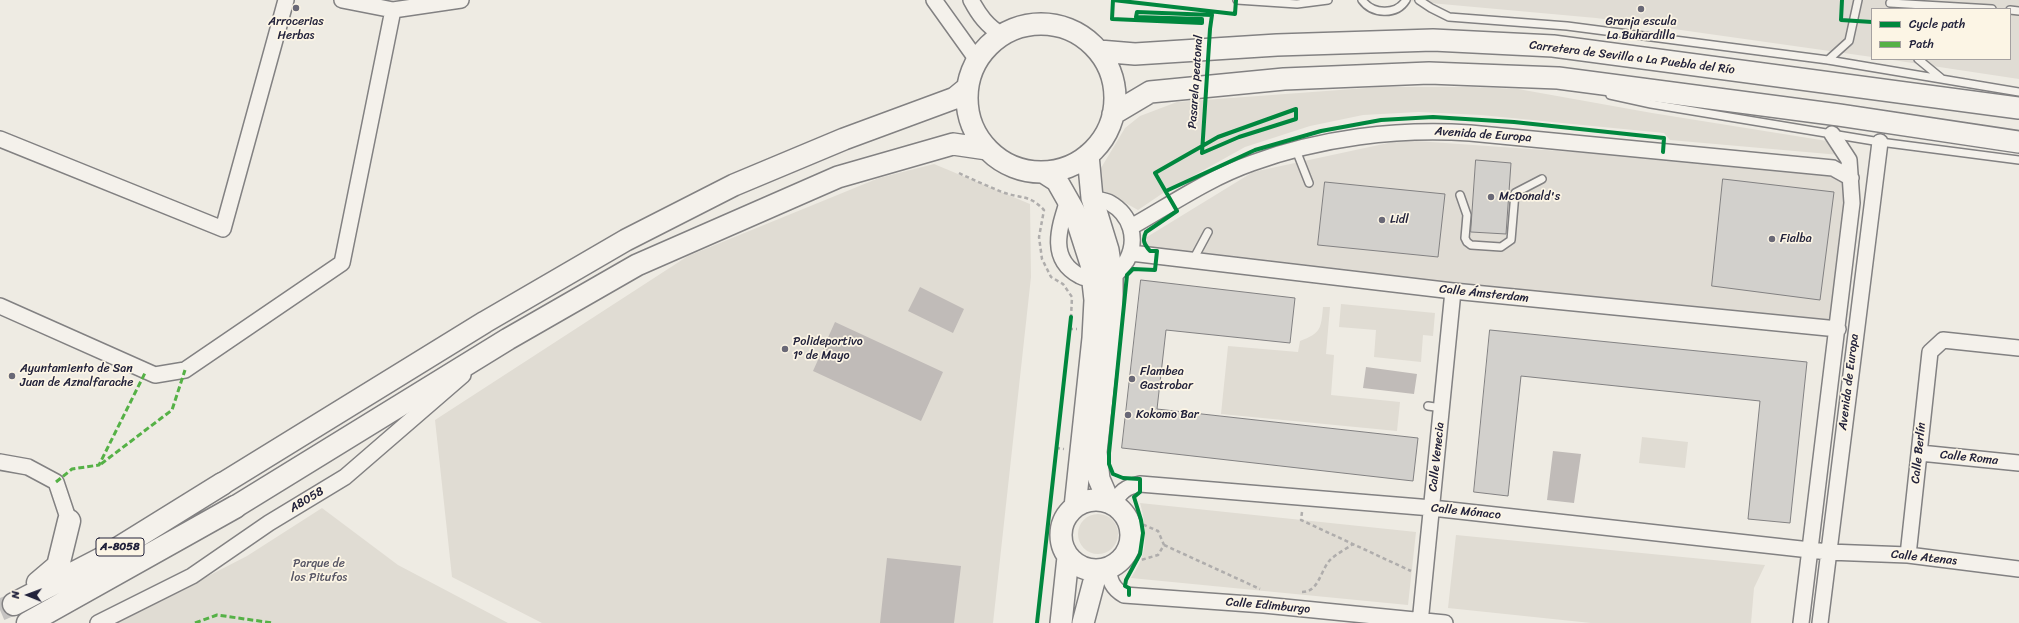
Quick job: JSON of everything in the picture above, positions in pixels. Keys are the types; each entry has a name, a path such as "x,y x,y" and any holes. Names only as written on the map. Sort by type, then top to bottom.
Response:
{"highway":[{"name":"A-8058","path":"69,521 58,566 14,604 101,559 222,484"},
{"name":"A-8058","path":"28,623 235,507"}],"main road":[{"name":"A-8058","path":"1043,23 1064,27 1083,36 1099,51 1110,70 1115,92 1114,114 1104,136 1088,155 1067,167 1043,172 1021,169 1000,160 987,149 974,128 968,111 966,89 977,60 988,46 1002,35 1022,26 1043,23"},
{"name":"Carretera de Sevilla a La Puebla del Río","path":"1099,51 1134,54 1277,45 1433,40 1553,46 2019,108"},
{"path":"1114,114 1150,92 1284,79 1429,73 1536,77 1839,115 2019,142"},
{"name":"A-8058","path":"222,484 485,322 626,240 734,186 844,139 955,98 966,89"},
{"name":"A-8058","path":"235,507 495,347 637,265 838,177 953,144 987,149"},
{"path":"1075,507 1093,338 1095,300 1108,250 1092,198 1088,155"},
{"path":"1043,172 1057,181 1074,211 1091,264 1102,277 1112,310 1096,452 1099,479 1111,504"},
{"path":"1082,623 1123,563 1129,545 1130,534 1139,526 1111,504 1099,500 1089,500 1075,507 1067,515 1060,531 1062,547 1068,557 1076,564 1086,569 1123,563"},
{"path":"1061,623 1068,557"}],"street":[{"path":"0,139 223,229 286,0"},
{"path":"342,0 396,5 461,0"},
{"path":"934,0 977,60"},
{"path":"939,0 950,0"},
{"path":"973,1 980,16 990,28 1002,35"},
{"path":"0,306 155,375 185,370 342,263 396,5"},
{"name":"Avenida de Europa","path":"1131,227 1212,181 1251,163 1296,150 1333,142 1391,133 1443,131 1833,168 1851,178"},
{"name":"Avenida de Europa","path":"1801,623 1838,329 1852,203 1849,160 1832,134"},
{"name":"Avenida de Europa","path":"1820,623 1880,142"},
{"path":"1092,198 1109,202 1123,213 1131,227 1133,240 1131,253 1122,268 1102,277"},
{"name":"Calle Ámsterdam","path":"1131,253 1454,291 1838,329"},
{"name":"Calle Venecia","path":"1420,622 1432,508 1435,407 1454,291"},
{"name":"Calle Berlín","path":"1908,555 1930,352 1943,340 2019,348"},
{"name":"A8058","path":"98,623 192,576 269,523 345,478 495,347"},
{"name":"Calle Roma","path":"1920,453 2019,463"},
{"path":"0,462 28,467 56,482 69,521"},
{"name":"Calle Mónaco","path":"1111,504 1120,492 1128,487 1140,484 1304,496 1432,508 1828,552"},
{"name":"Calle Atenas","path":"1828,552 1908,555 2019,569"},
{"name":"Calle Edimburgo","path":"1123,563 1110,582 1114,589 1124,594 1264,605 1420,622 1445,623"}],"lane":[{"path":"1237,0 1297,4 1328,0"},
{"path":"1362,0 1372,9 1387,12 1396,9 1406,0"},
{"path":"1419,0 1431,8 1450,16 1568,26 1828,60 2019,92"},
{"path":"1828,60 1849,41 1858,0"},
{"path":"1891,4 1972,8"},
{"path":"1919,60 1943,79"},
{"path":"1536,77 1597,91"},
{"path":"1605,93 1650,104 1880,142 2019,160"},
{"path":"1296,150 1309,184"},
{"path":"1460,195 1467,215 1465,238 1467,242 1471,245 1501,247 1511,240 1515,193 1542,180"},
{"path":"1193,260 1208,232"}],"path":[{"path":"959,173 1004,192 1035,201 1044,210 1039,237 1042,259 1051,277 1064,284 1072,297 1069,336"},
{"path":"1055,456 1057,441"},
{"path":"1304,496 1301,520 1412,571 1425,573"},
{"path":"1139,526 1158,531 1164,546 1265,591 1264,605"},
{"path":"1299,592 1306,592 1314,588 1322,571 1331,559 1354,544"},
{"path":"1123,563 1158,555 1164,546"}],"shaded area":[{"path":"1397,0 2019,0 2019,79 1893,60 2011,60 2011,8 1871,8 1871,57 1596,18"},
{"path":"1402,140 1859,172 1836,335 1137,258 1142,240 1253,172"},
{"path":"920,287 964,309 953,333 908,311"},
{"path":"835,322 943,372 921,421 813,371"},
{"path":"1366,367 1417,374 1414,394 1363,388"},
{"path":"1553,451 1581,454 1574,503 1547,500"},
{"path":"887,558 961,566 954,623 880,623"}],"green space":[{"path":"1380,87 1472,87 1518,89 1652,113 1827,141 1840,155 1670,140 1664,133 1481,115 1419,112 1363,115 1310,126 1245,147 1166,191 1138,210 1100,189 1098,173 1125,128 1140,116 1177,102"},
{"name":"Polideportivo 1º de Mayo","path":"934,164 1030,204 1031,277 993,623 542,623 452,577 435,420 688,256 879,178"},
{"path":"1341,304 1435,313 1433,336 1423,335 1421,362 1374,357 1376,330 1339,327"},
{"path":"1323,307 1330,307 1326,354 1334,355 1331,395 1400,402 1397,431 1221,414 1228,346 1298,352 1300,341 1316,333 1319,329 1322,320"},
{"path":"1642,437 1688,442 1685,468 1639,463"},
{"path":"1140,503 1416,532 1408,605 1131,578 1143,556 1145,541"},
{"name":"Parque de los Pitufos","path":"322,508 398,565 508,623 117,623 247,556"},
{"path":"1098,514 1106,516 1112,520 1116,526 1118,534 1116,542 1112,548 1106,552 1098,554 1090,552 1084,548 1080,542 1078,534 1080,526 1084,520 1090,516"},
{"path":"1456,535 1765,565 1754,588 1751,623 1591,623 1448,608"}],"building":[{"name":"McDonald's","path":"1476,160 1511,163 1506,234 1471,232"},
{"name":"Fialba","path":"1723,179 1834,192 1820,300 1712,286"},
{"name":"Lidl","path":"1325,182 1445,194 1438,257 1318,245"},
{"path":"1141,280 1295,298 1290,343 1166,330 1157,409 1418,438 1413,481 1122,448"},
{"path":"1490,330 1807,362 1790,523 1748,519 1760,401 1521,376 1508,496 1474,492"}],"tunnel":[{"path":"0,610 14,604"}],"marked path":[{"path":"101,464 172,410 185,370"},
{"path":"56,482 72,469 99,465 146,371"},
{"path":"195,623 217,615 273,623"}],"cycle path":[{"name":"Pasarela peatonal","path":"1129,595 1129,588 1125,586 1126,580 1140,554 1143,533 1141,520 1134,497 1140,492 1140,479 1123,478 1113,474 1109,464 1109,453 1127,275 1133,269 1155,270 1157,251 1150,251 1148,249 1144,242 1144,237 1146,232 1177,211 1155,173 1218,137 1296,109 1296,119 1239,137 1202,153 1210,29 1212,15 1137,12 1136,17 1202,19 1202,23 1112,19 1113,0 1235,14 1236,0"},
{"path":"1842,0 1841,20 1871,22"},
{"path":"1166,191 1255,150 1321,131 1381,120 1433,117 1514,122 1664,138 1663,152"},
{"path":"1037,623 1071,317"}],"place":[{"name":"Arrocerias Herbas","path":"296,8"},
{"name":"Granja escula La Buhardilla","path":"1641,9"},
{"name":"McDonald's","path":"1491,197"},
{"name":"Lidl","path":"1382,220"},
{"name":"Fialba","path":"1772,239"},
{"name":"Polideportivo 1º de Mayo","path":"785,349"},
{"name":"Ayuntamiento de San Juan de Aznalfarache","path":"12,376"},
{"name":"Flambea Gastrobar","path":"1132,379"},
{"name":"Kokomo Bar","path":"1128,415"}]}
